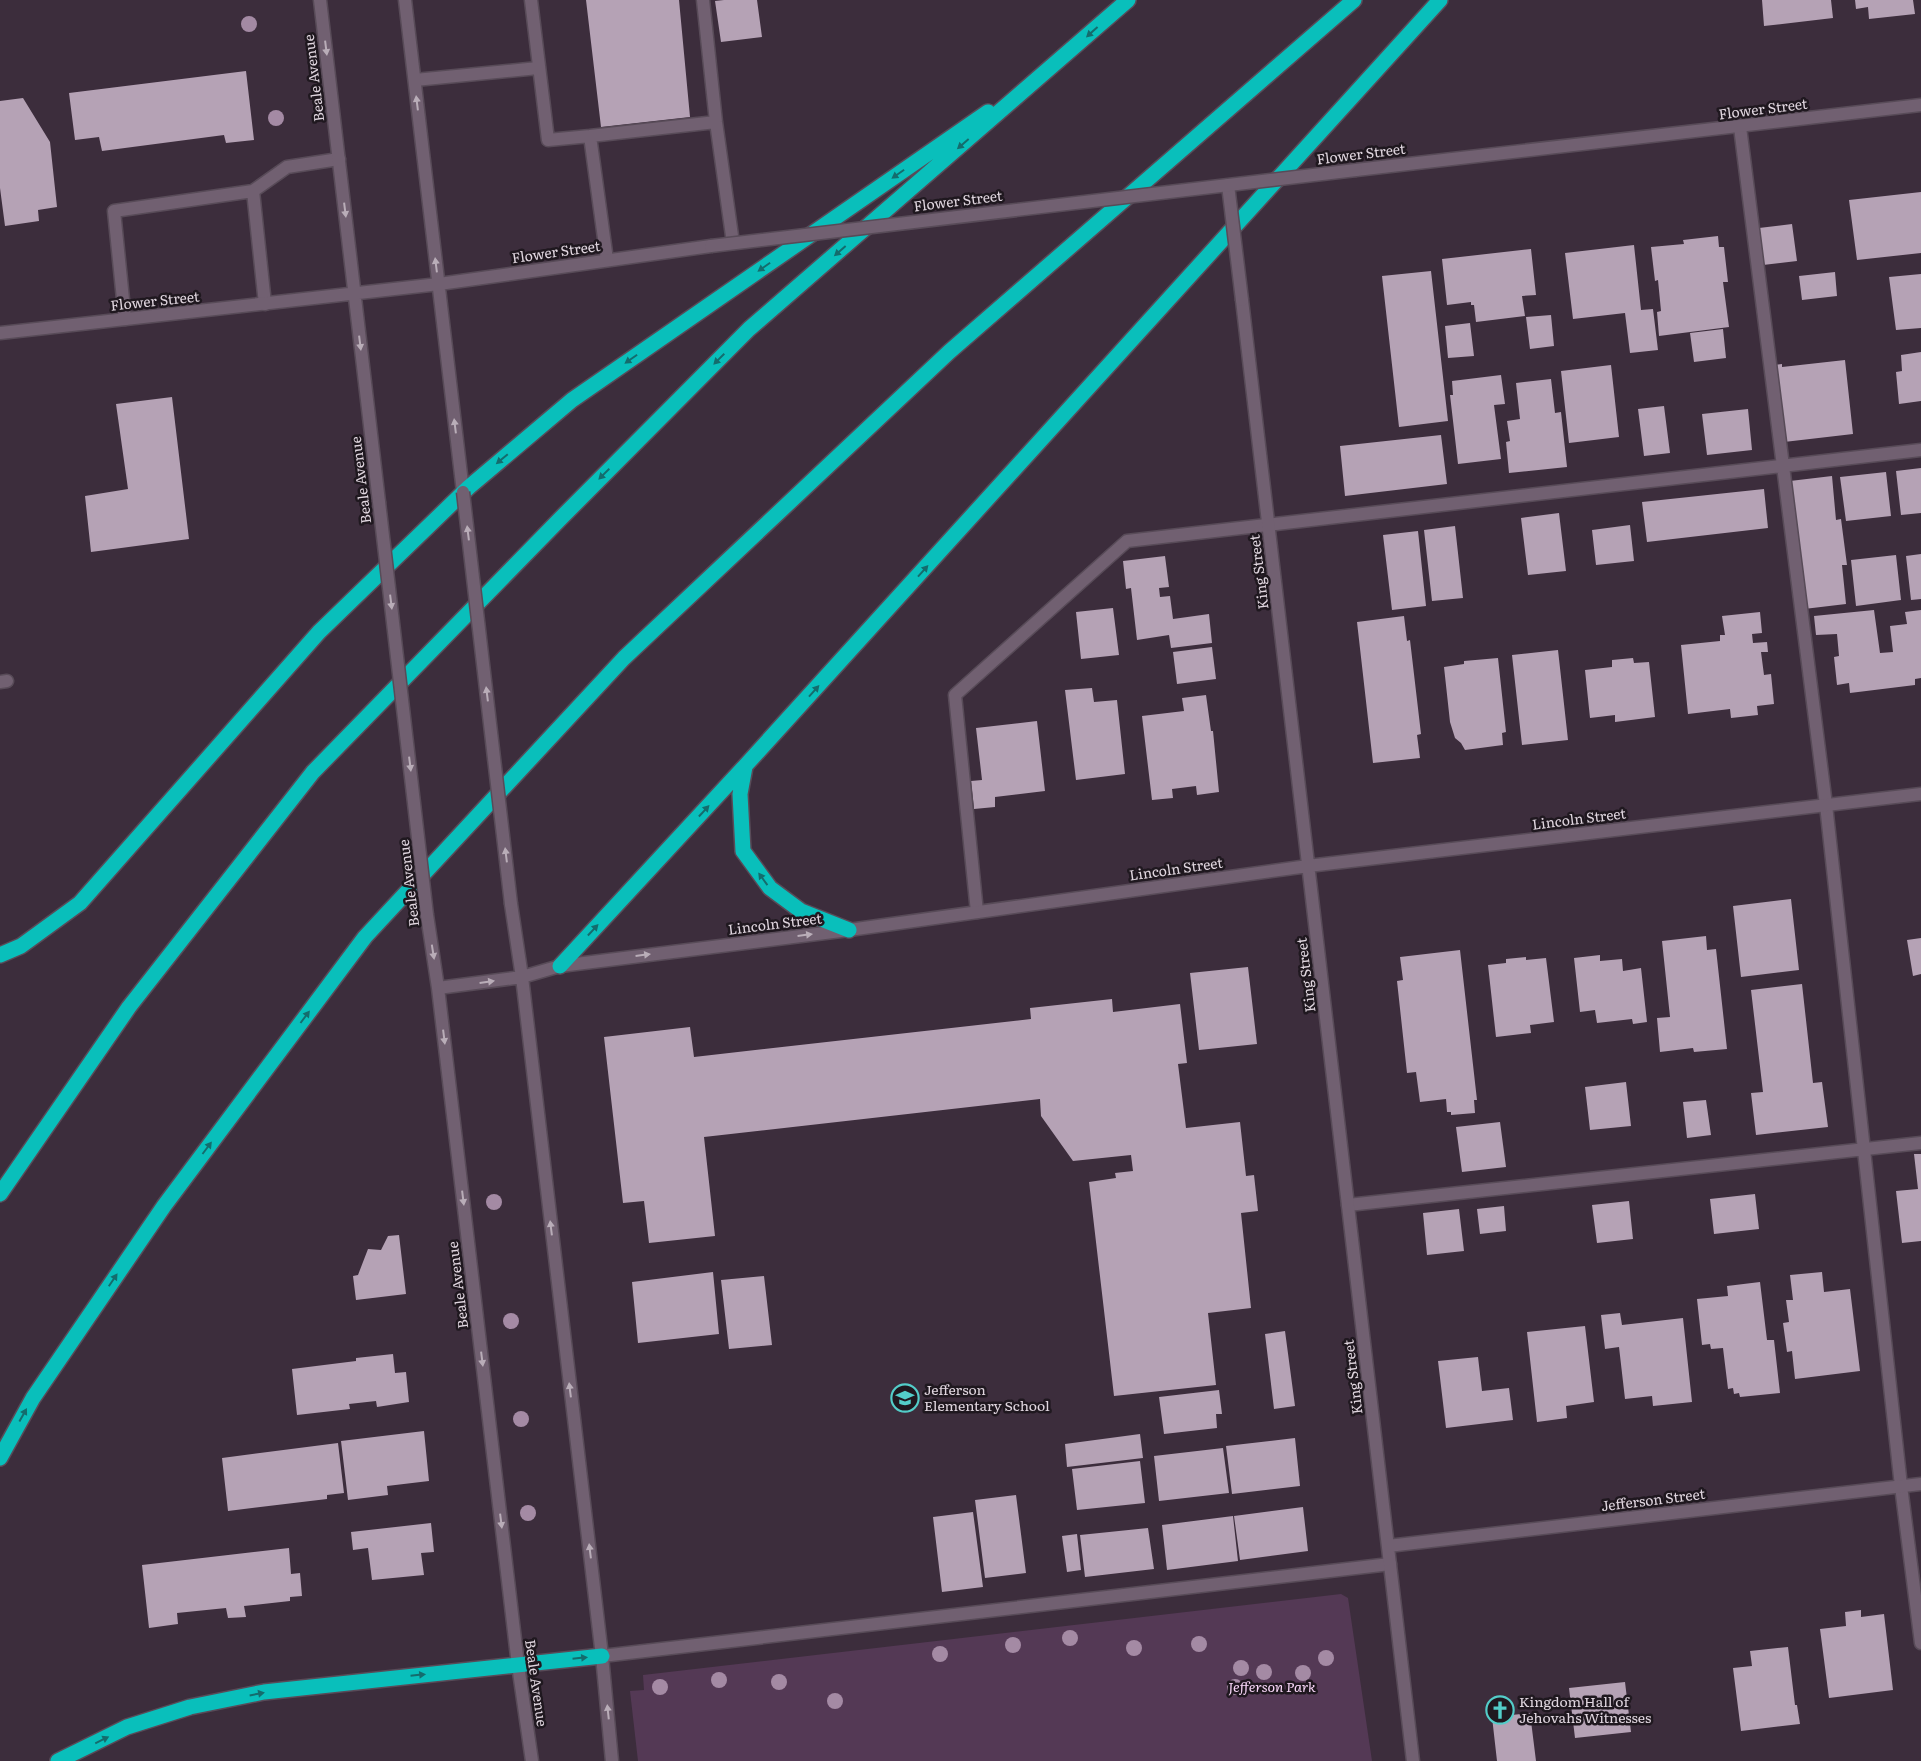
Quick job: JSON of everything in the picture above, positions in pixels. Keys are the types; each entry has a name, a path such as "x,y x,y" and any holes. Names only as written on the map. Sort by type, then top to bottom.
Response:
{"highway":[{"path":"0,1194 129,1007 313,772 749,329 1128,0"},
{"path":"0,1458 32,1398 164,1206 365,937 398,901 624,658 949,352 1354,0"},
{"path":"560,966 745,766 1440,0"},
{"path":"0,955 21,946 80,903 319,632 484,474 572,400 1053,67"},
{"path":"745,766 740,794 743,851 770,888 801,911 849,930"},
{"path":"58,1761 127,1727 190,1707 264,1692 602,1656"}],"street":[{"name":"Beale Avenue","path":"320,0 427,915 438,988 518,1665 532,1761"},
{"path":"405,0 511,904 522,977 602,1656 612,1761"},
{"path":"531,0 548,140 716,122"},
{"path":"703,0 716,122 733,243"},
{"path":"415,80 538,68"},
{"name":"Flower Street","path":"0,333 354,294 733,243 1921,105"},
{"path":"1740,126 1826,805 1901,1486 1921,1643"},
{"path":"590,136 607,260"},
{"path":"125,319 114,211 254,191 287,167 339,159"},
{"name":"King Street","path":"1228,185 1413,1761"},
{"path":"254,191 265,304"},
{"path":"977,912 955,695 1127,541 1921,450"},
{"name":"Lincoln Street","path":"438,988 522,977 560,966 849,930 1308,866 1921,794"},
{"path":"1348,1205 1921,1143"},
{"name":"Jefferson Street","path":"1388,1546 1921,1484"},
{"path":"602,1656 1390,1564"}],"green space":[{"name":"Jefferson Park","path":"1341,1594 1348,1598 1372,1761 638,1761 630,1691 644,1690 643,1675"}],"building":[{"path":"586,0 679,0 690,117 601,127"},
{"path":"757,0 762,37 721,42 715,1"},
{"path":"1762,0 1831,0 1833,18 1764,26"},
{"path":"1855,0 1913,0 1915,14 1869,19 1868,7 1856,9"},
{"path":"246,71 254,140 226,143 224,135 102,151 99,137 75,140 69,93"},
{"path":"23,98 50,142 57,207 38,210 39,221 5,226 0,188 0,101"},
{"path":"1921,192 1921,253 1857,260 1849,200"},
{"path":"1792,224 1797,261 1763,265 1759,228"},
{"path":"1718,236 1719,247 1724,247 1728,282 1723,282 1729,327 1659,336 1657,312 1661,311 1658,280 1655,281 1651,247 1684,244 1683,240"},
{"path":"1634,245 1641,310 1653,309 1658,350 1630,353 1625,313 1573,319 1565,253"},
{"path":"1531,249 1536,295 1522,296 1525,316 1476,322 1474,305 1471,305 1471,302 1447,305 1442,259"},
{"path":"1431,271 1448,421 1399,427 1382,276"},
{"path":"1835,272 1837,296 1802,300 1799,276"},
{"path":"1921,274 1921,328 1896,330 1889,277"},
{"path":"1551,315 1554,346 1530,349 1526,317"},
{"path":"1470,323 1474,356 1448,358 1445,326"},
{"path":"1723,329 1726,358 1694,362 1690,333"},
{"path":"1921,352 1921,401 1899,404 1896,372 1902,371 1901,355"},
{"path":"1845,360 1853,434 1784,442 1774,365 1782,364 1782,367"},
{"path":"1611,365 1619,437 1569,443 1561,371"},
{"path":"1501,375 1505,404 1494,405 1501,459 1458,464 1450,395 1453,395 1452,381"},
{"path":"1551,379 1555,413 1561,412 1567,467 1509,473 1506,442 1510,441 1507,421 1520,419 1516,383"},
{"path":"172,397 189,539 91,552 85,496 128,489 116,404"},
{"path":"1664,406 1670,453 1644,456 1638,409"},
{"path":"1748,409 1752,450 1707,455 1702,414"},
{"path":"1441,435 1447,484 1345,496 1340,446"},
{"path":"1921,468 1921,513 1901,515 1896,471"},
{"path":"1886,472 1891,516 1846,521 1840,477"},
{"path":"1832,476 1836,520 1841,519 1847,565 1842,565 1846,604 1804,609 1790,481"},
{"path":"1764,489 1768,528 1647,542 1642,502"},
{"path":"1559,513 1566,571 1528,575 1521,518"},
{"path":"1630,525 1634,561 1596,565 1592,530"},
{"path":"1455,526 1463,598 1432,601 1424,530"},
{"path":"1418,531 1426,606 1392,610 1383,535"},
{"path":"1921,554 1921,599 1911,600 1906,556"},
{"path":"1896,555 1901,600 1856,606 1851,560"},
{"path":"1165,556 1169,587 1159,588 1160,597 1170,596 1173,619 1209,614 1212,643 1171,648 1169,635 1137,640 1131,588 1126,589 1123,561"},
{"path":"1113,608 1119,655 1081,659 1076,612"},
{"path":"1874,610 1880,653 1893,652 1890,626 1907,624 1905,612 1921,610 1921,678 1915,679 1915,685 1850,693 1849,683 1837,685 1834,657 1839,656 1837,634 1816,635 1814,616"},
{"path":"1760,612 1762,633 1752,634 1753,643 1767,642 1768,652 1761,652 1764,675 1771,674 1774,704 1757,706 1758,715 1731,718 1730,709 1688,714 1681,645 1720,641 1720,635 1725,635 1722,616"},
{"path":"1404,616 1407,641 1410,640 1421,734 1417,735 1420,758 1373,763 1357,622"},
{"path":"1212,647 1216,679 1177,684 1173,652"},
{"path":"1558,650 1568,740 1522,745 1512,655"},
{"path":"1498,658 1506,732 1502,733 1503,745 1465,750 1455,738 1450,722 1444,667 1464,664 1464,661"},
{"path":"1633,658 1634,663 1649,662 1655,717 1615,722 1615,715 1590,718 1585,670 1612,667 1612,660"},
{"path":"1092,688 1094,702 1117,700 1125,774 1076,780 1065,690"},
{"path":"1206,695 1211,731 1213,731 1219,792 1197,795 1196,786 1172,789 1173,798 1152,800 1142,716 1184,711 1182,698"},
{"path":"1037,721 1045,791 995,797 995,807 974,809 971,781 982,780 976,728"},
{"path":"1791,899 1799,970 1741,977 1733,906"},
{"path":"1706,936 1707,950 1716,949 1727,1049 1694,1052 1693,1048 1660,1052 1657,1018 1670,1017 1662,941"},
{"path":"1921,938 1921,974 1913,976 1907,940"},
{"path":"1460,950 1477,1100 1474,1100 1475,1113 1451,1115 1451,1112 1447,1112 1446,1099 1420,1102 1416,1072 1407,1073 1397,981 1403,980 1400,957"},
{"path":"1600,955 1600,961 1622,959 1623,971 1641,968 1647,1022 1633,1024 1632,1019 1597,1023 1595,1010 1580,1012 1574,958"},
{"path":"1526,957 1526,960 1546,958 1554,1022 1530,1025 1531,1033 1496,1037 1488,965 1506,963 1506,959"},
{"path":"1248,967 1257,1044 1199,1050 1190,973"},
{"path":"1802,984 1813,1083 1822,1082 1828,1127 1756,1135 1751,1093 1763,1092 1751,990"},
{"path":"1112,999 1113,1012 1180,1004 1187,1063 1178,1064 1186,1128 1240,1122 1246,1176 1254,1175 1258,1211 1241,1213 1251,1308 1208,1313 1216,1385 1114,1396 1089,1182 1116,1178 1115,1173 1133,1171 1131,1155 1073,1161 1041,1116 1040,1099 704,1137 715,1236 649,1243 644,1201 623,1203 604,1037 690,1027 694,1057 1031,1019 1030,1008"},
{"path":"1626,1082 1631,1126 1590,1130 1585,1087"},
{"path":"1706,1100 1711,1135 1687,1138 1683,1102"},
{"path":"1500,1122 1506,1167 1462,1172 1456,1127"},
{"path":"1914,1154 1921,1154 1921,1241 1902,1243 1896,1191 1918,1189"},
{"path":"1755,1194 1759,1229 1714,1234 1710,1199"},
{"path":"1629,1201 1633,1239 1597,1243 1592,1205"},
{"path":"1504,1206 1506,1231 1480,1234 1477,1209"},
{"path":"1459,1209 1464,1251 1427,1255 1423,1213"},
{"path":"399,1235 406,1294 356,1300 353,1276 358,1275 368,1249 381,1250 388,1236"},
{"path":"713,1272 719,1334 638,1343 632,1282"},
{"path":"1822,1272 1824,1292 1850,1289 1860,1371 1795,1379 1792,1351 1787,1352 1783,1323 1789,1322 1786,1300 1793,1300 1790,1275"},
{"path":"764,1276 772,1345 729,1349 721,1280"},
{"path":"1760,1282 1767,1340 1774,1340 1780,1393 1740,1397 1739,1393 1734,1394 1733,1388 1728,1389 1723,1348 1711,1349 1710,1344 1702,1345 1697,1299 1728,1296 1727,1286"},
{"path":"1620,1313 1622,1325 1683,1318 1692,1402 1653,1406 1652,1396 1625,1399 1619,1347 1605,1349 1601,1315"},
{"path":"1585,1326 1594,1402 1566,1406 1567,1418 1537,1422 1527,1332"},
{"path":"1285,1331 1295,1406 1274,1409 1265,1334"},
{"path":"393,1354 395,1373 406,1372 409,1402 377,1407 376,1401 349,1404 350,1409 297,1415 292,1369"},
{"path":"1478,1357 1482,1391 1509,1388 1513,1420 1446,1428 1438,1361"},
{"path":"1219,1390 1222,1414 1216,1414 1217,1428 1164,1434 1159,1397"},
{"path":"424,1431 429,1481 387,1486 388,1495 348,1500 341,1441"},
{"path":"1140,1434 1143,1458 1067,1467 1065,1444"},
{"path":"1295,1438 1300,1486 1232,1494 1226,1446"},
{"path":"338,1443 344,1493 327,1495 327,1499 228,1511 222,1458"},
{"path":"1223,1448 1229,1493 1159,1501 1154,1456"},
{"path":"1140,1461 1145,1503 1077,1510 1072,1469"},
{"path":"1016,1495 1026,1573 985,1578 975,1500"},
{"path":"1303,1507 1308,1551 1240,1560 1234,1516"},
{"path":"973,1512 983,1587 942,1592 933,1517"},
{"path":"1233,1516 1238,1561 1167,1570 1162,1525"},
{"path":"431,1523 434,1552 421,1553 424,1575 372,1580 368,1548 353,1550 351,1532"},
{"path":"1148,1528 1154,1569 1085,1577 1080,1535"},
{"path":"1077,1534 1081,1570 1067,1572 1062,1536"},
{"path":"289,1548 291,1574 300,1573 302,1596 290,1597 290,1601 244,1606 246,1617 228,1618 226,1608 177,1613 178,1624 149,1628 142,1565"},
{"path":"1861,1610 1861,1617 1884,1614 1893,1690 1829,1698 1820,1629 1846,1626 1845,1612"},
{"path":"1788,1647 1795,1705 1797,1705 1800,1724 1741,1731 1733,1668 1752,1666 1750,1651"},
{"path":"1625,1682 1631,1732 1575,1738 1569,1688"},
{"path":"1530,1713 1536,1761 1497,1761 1492,1717"}],"place":[{"name":"Jefferson Elementary School","path":"905,1398"},
{"name":"Kingdom Hall of Jehovahs Witnesses","path":"1500,1710"}]}
